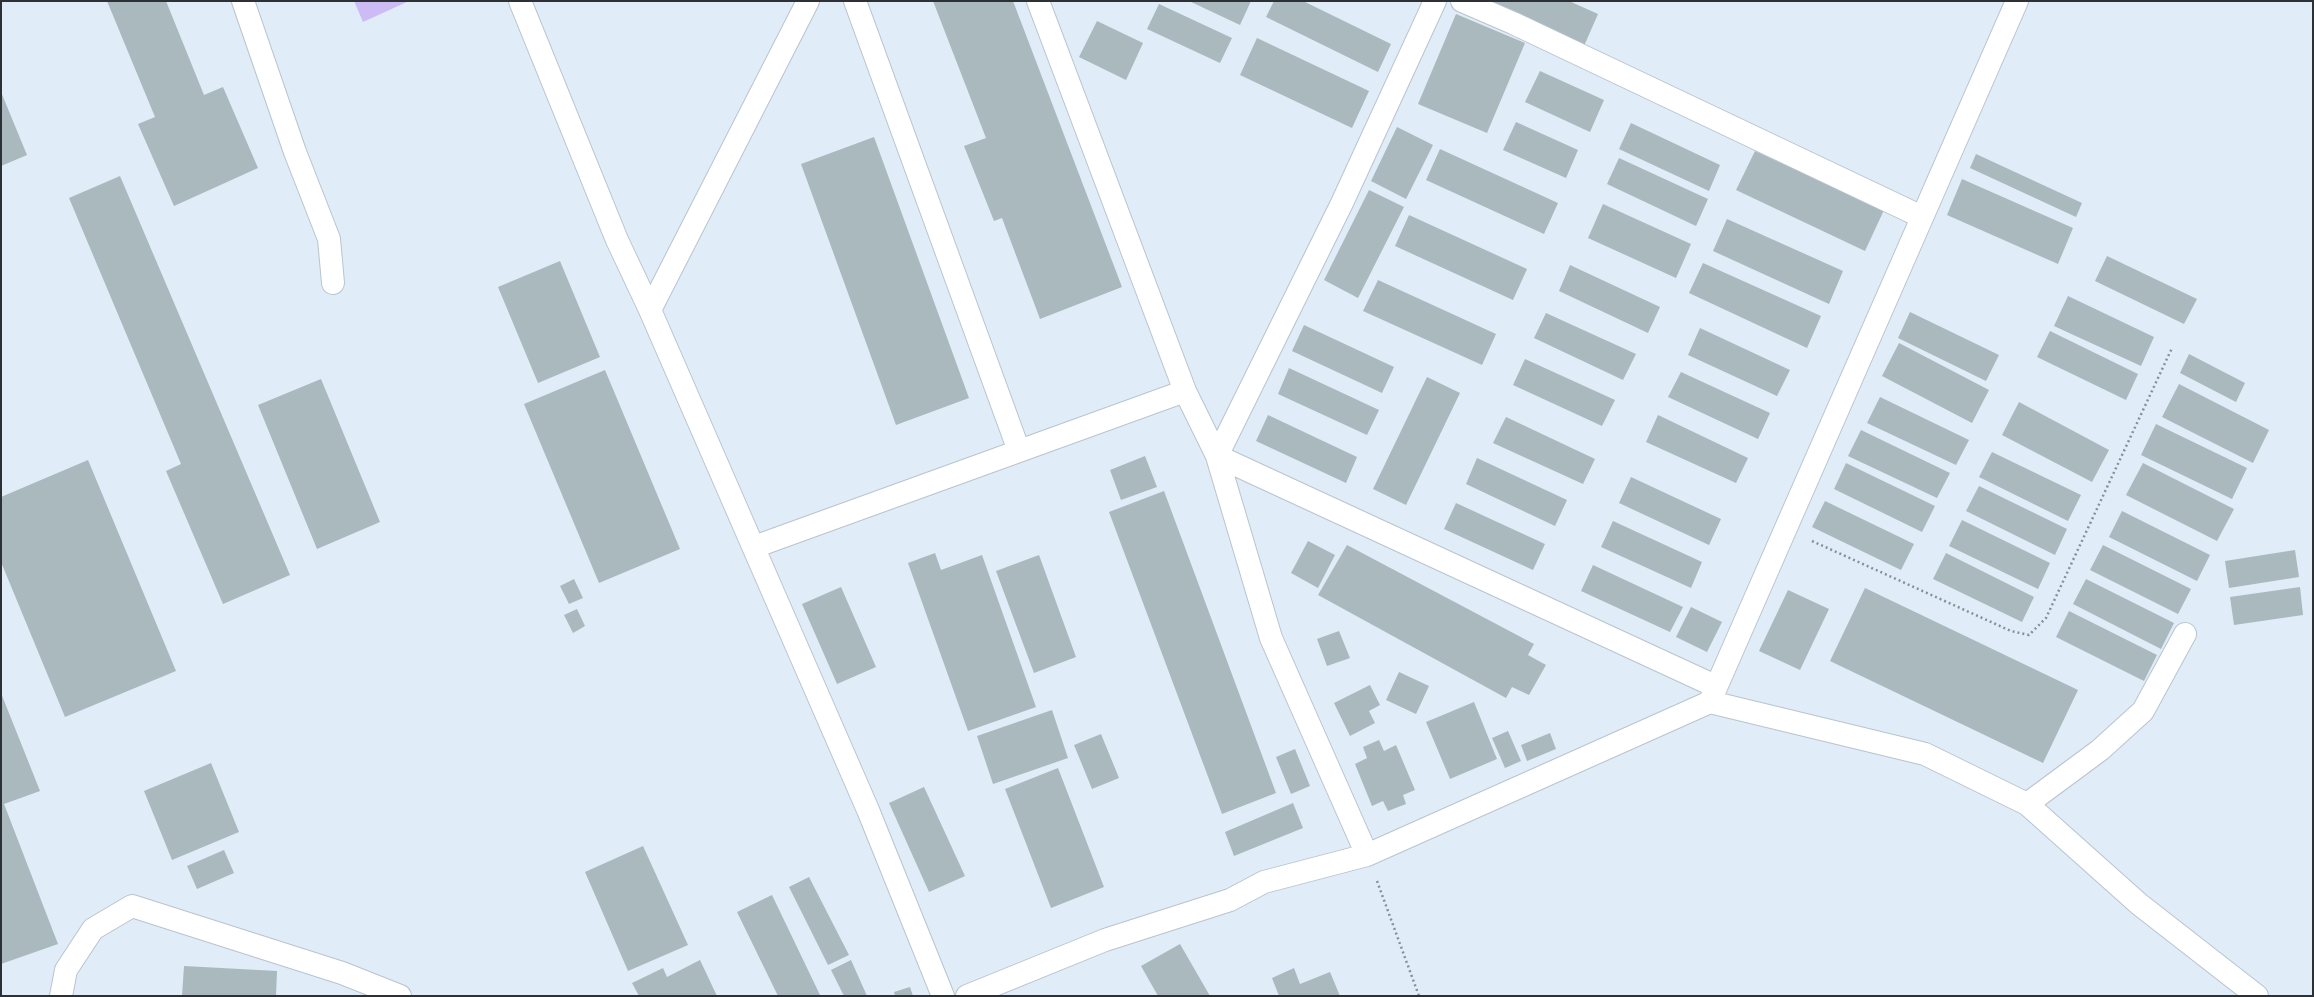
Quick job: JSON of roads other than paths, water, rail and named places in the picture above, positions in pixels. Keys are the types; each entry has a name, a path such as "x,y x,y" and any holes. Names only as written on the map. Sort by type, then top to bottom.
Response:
{"street":[{"path":"243,1 295,152 329,239 333,284"},
{"path":"520,1 617,240 650,310 868,810 943,996"},
{"path":"650,310 808,1"},
{"path":"855,1 1019,451"},
{"path":"1038,1 1185,391 1217,456 1271,638 1367,855"},
{"path":"1217,456 1342,203 1435,1"},
{"path":"1462,1 1513,23 1922,217"},
{"path":"967,996 1105,940 1230,900 1264,882 1367,855 1713,694 2017,1"},
{"path":"754,547 1185,391"},
{"path":"1217,456 1713,694 1925,754 2027,804 2139,904 2257,996"},
{"path":"2027,804 2100,750 2143,711 2185,634"},
{"path":"62,996 66,970 93,929 132,906 342,973 400,996"}]}
